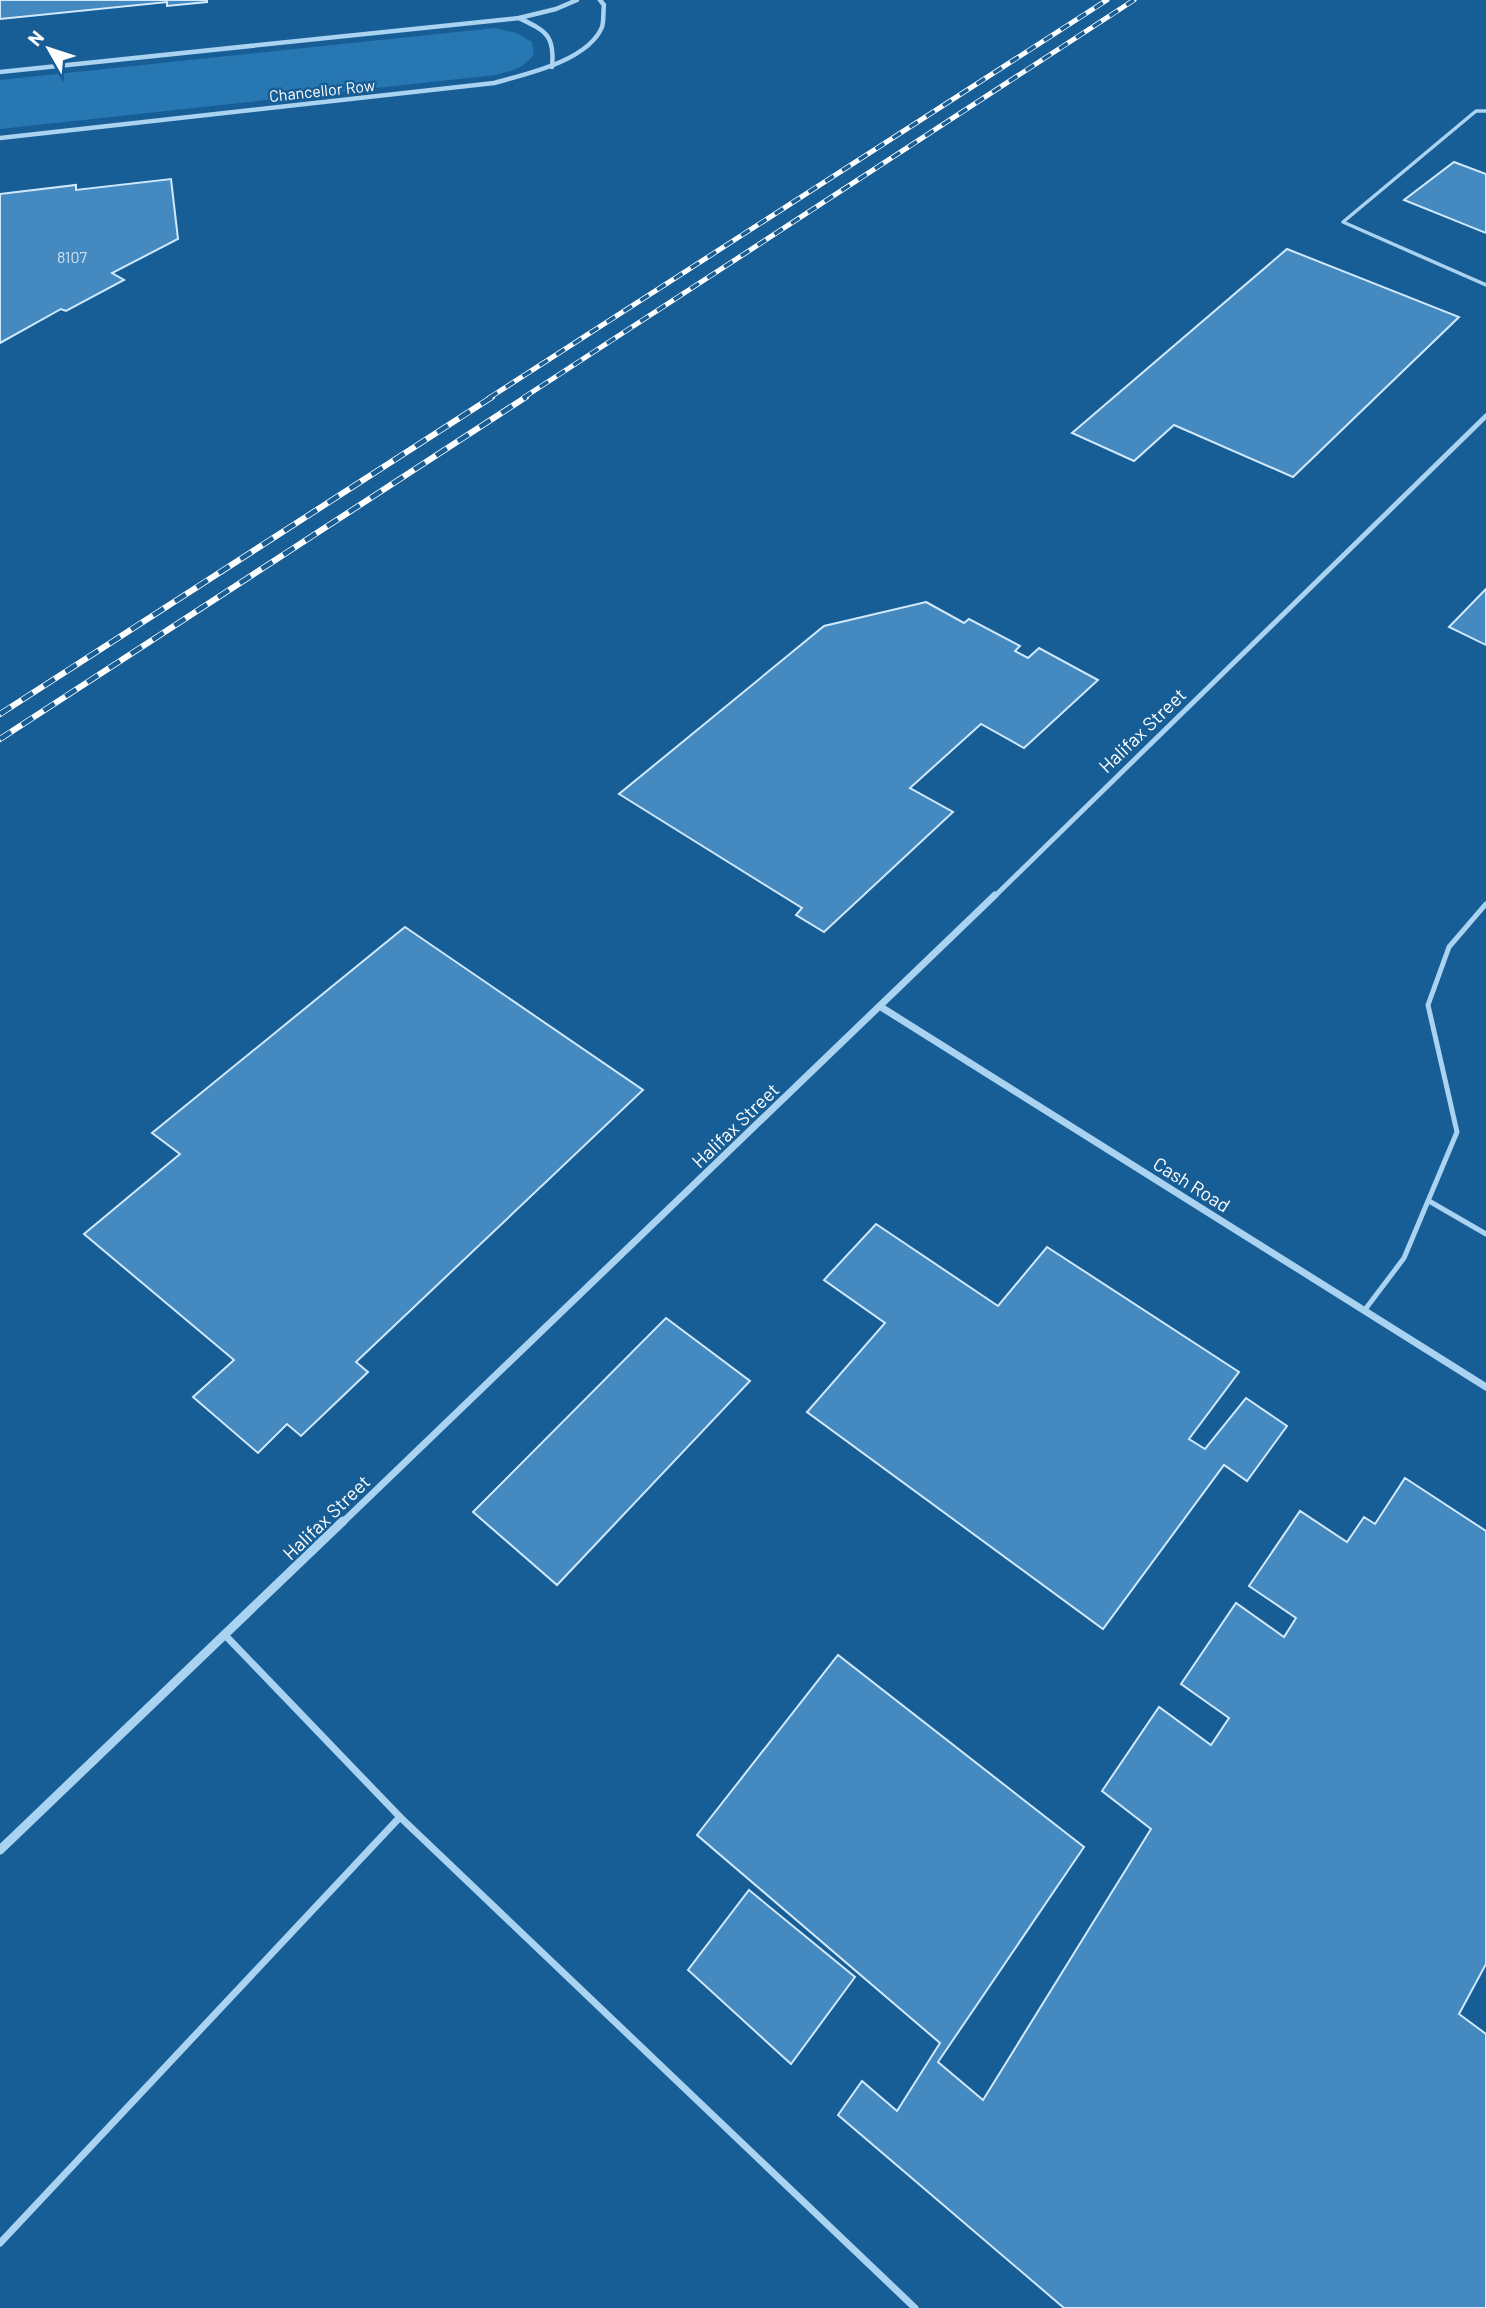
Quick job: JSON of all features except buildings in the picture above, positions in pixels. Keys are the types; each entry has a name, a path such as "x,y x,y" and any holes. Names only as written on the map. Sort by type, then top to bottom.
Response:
{"street":[{"path":"0,72 519,18 556,9 577,0"},
{"name":"Chancellor Row","path":"0,138 494,83 552,67 583,49 602,27 604,5 600,0"},
{"path":"519,18 548,32 555,46 552,67"},
{"name":"Halifax Street","path":"0,1850 881,1007 1486,416"},
{"name":"Cash Road","path":"881,1007 1486,1387"}],"lane":[{"path":"1486,111 1476,111 1343,222 1486,285"},
{"path":"1364,1311 1404,1258 1457,1132 1428,1005 1449,947 1486,904"},
{"path":"1429,1201 1486,1234"},
{"path":"225,1635 400,1817 915,2308"},
{"path":"0,2243 400,1817"}],"shaded area":[{"path":"495,28 517,33 532,42 534,54 517,68 496,75 0,129 0,80"}],"railway":[{"path":"489,398 1107,0"},
{"path":"523,398 1134,0"},
{"path":"0,714 492,397"},
{"path":"0,739 526,397"}]}
